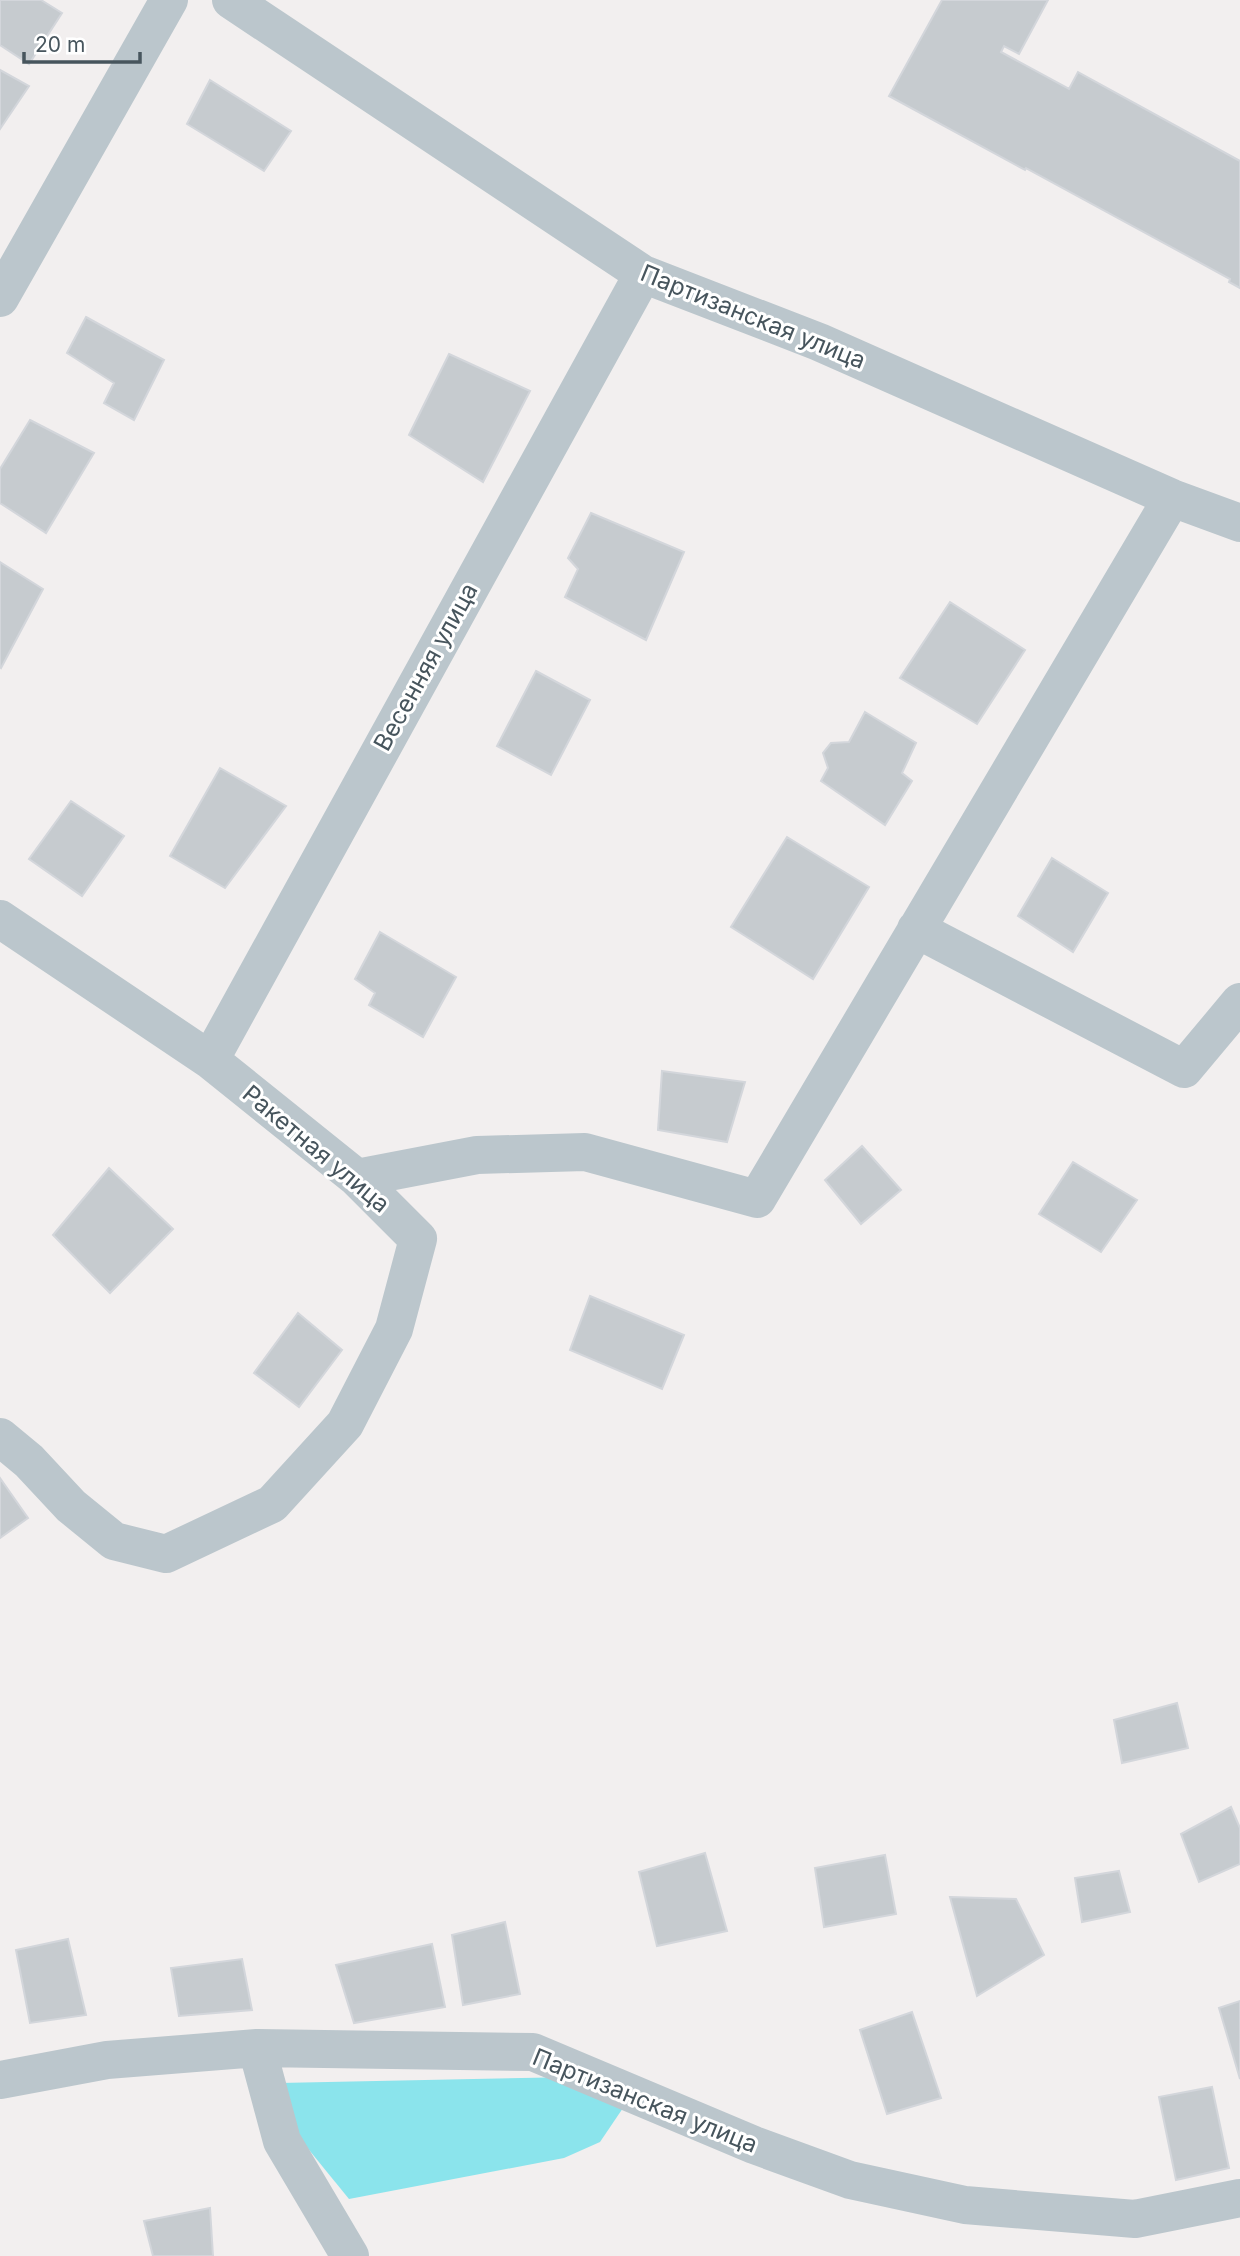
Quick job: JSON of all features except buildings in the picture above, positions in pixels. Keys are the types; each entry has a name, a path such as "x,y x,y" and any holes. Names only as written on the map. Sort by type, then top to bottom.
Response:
{"street":[{"path":"0,298 169,0"},
{"name":"Партизанская улица","path":"231,0 643,274 818,342 1172,498 1240,523"},
{"name":"Весенняя улица","path":"210,1060 643,274"},
{"path":"357,1178 477,1155 585,1152 757,1199 1172,498"},
{"name":"Ракетная улица","path":"0,919 210,1060 357,1178 418,1239 394,1329 345,1424 272,1504 166,1554 114,1541 71,1506 29,1461 0,1437"},
{"path":"916,929 1184,1069 1240,1002"},
{"path":"257,2048 282,2141 350,2256"},
{"name":"Партизанская улица","path":"0,2080 107,2060 257,2048 533,2052 754,2145 850,2180 965,2205 1135,2220 1240,2198"}],"water":[{"path":"576,2077 623,2108 600,2142 564,2158 349,2199 292,2129 279,2083"}]}
